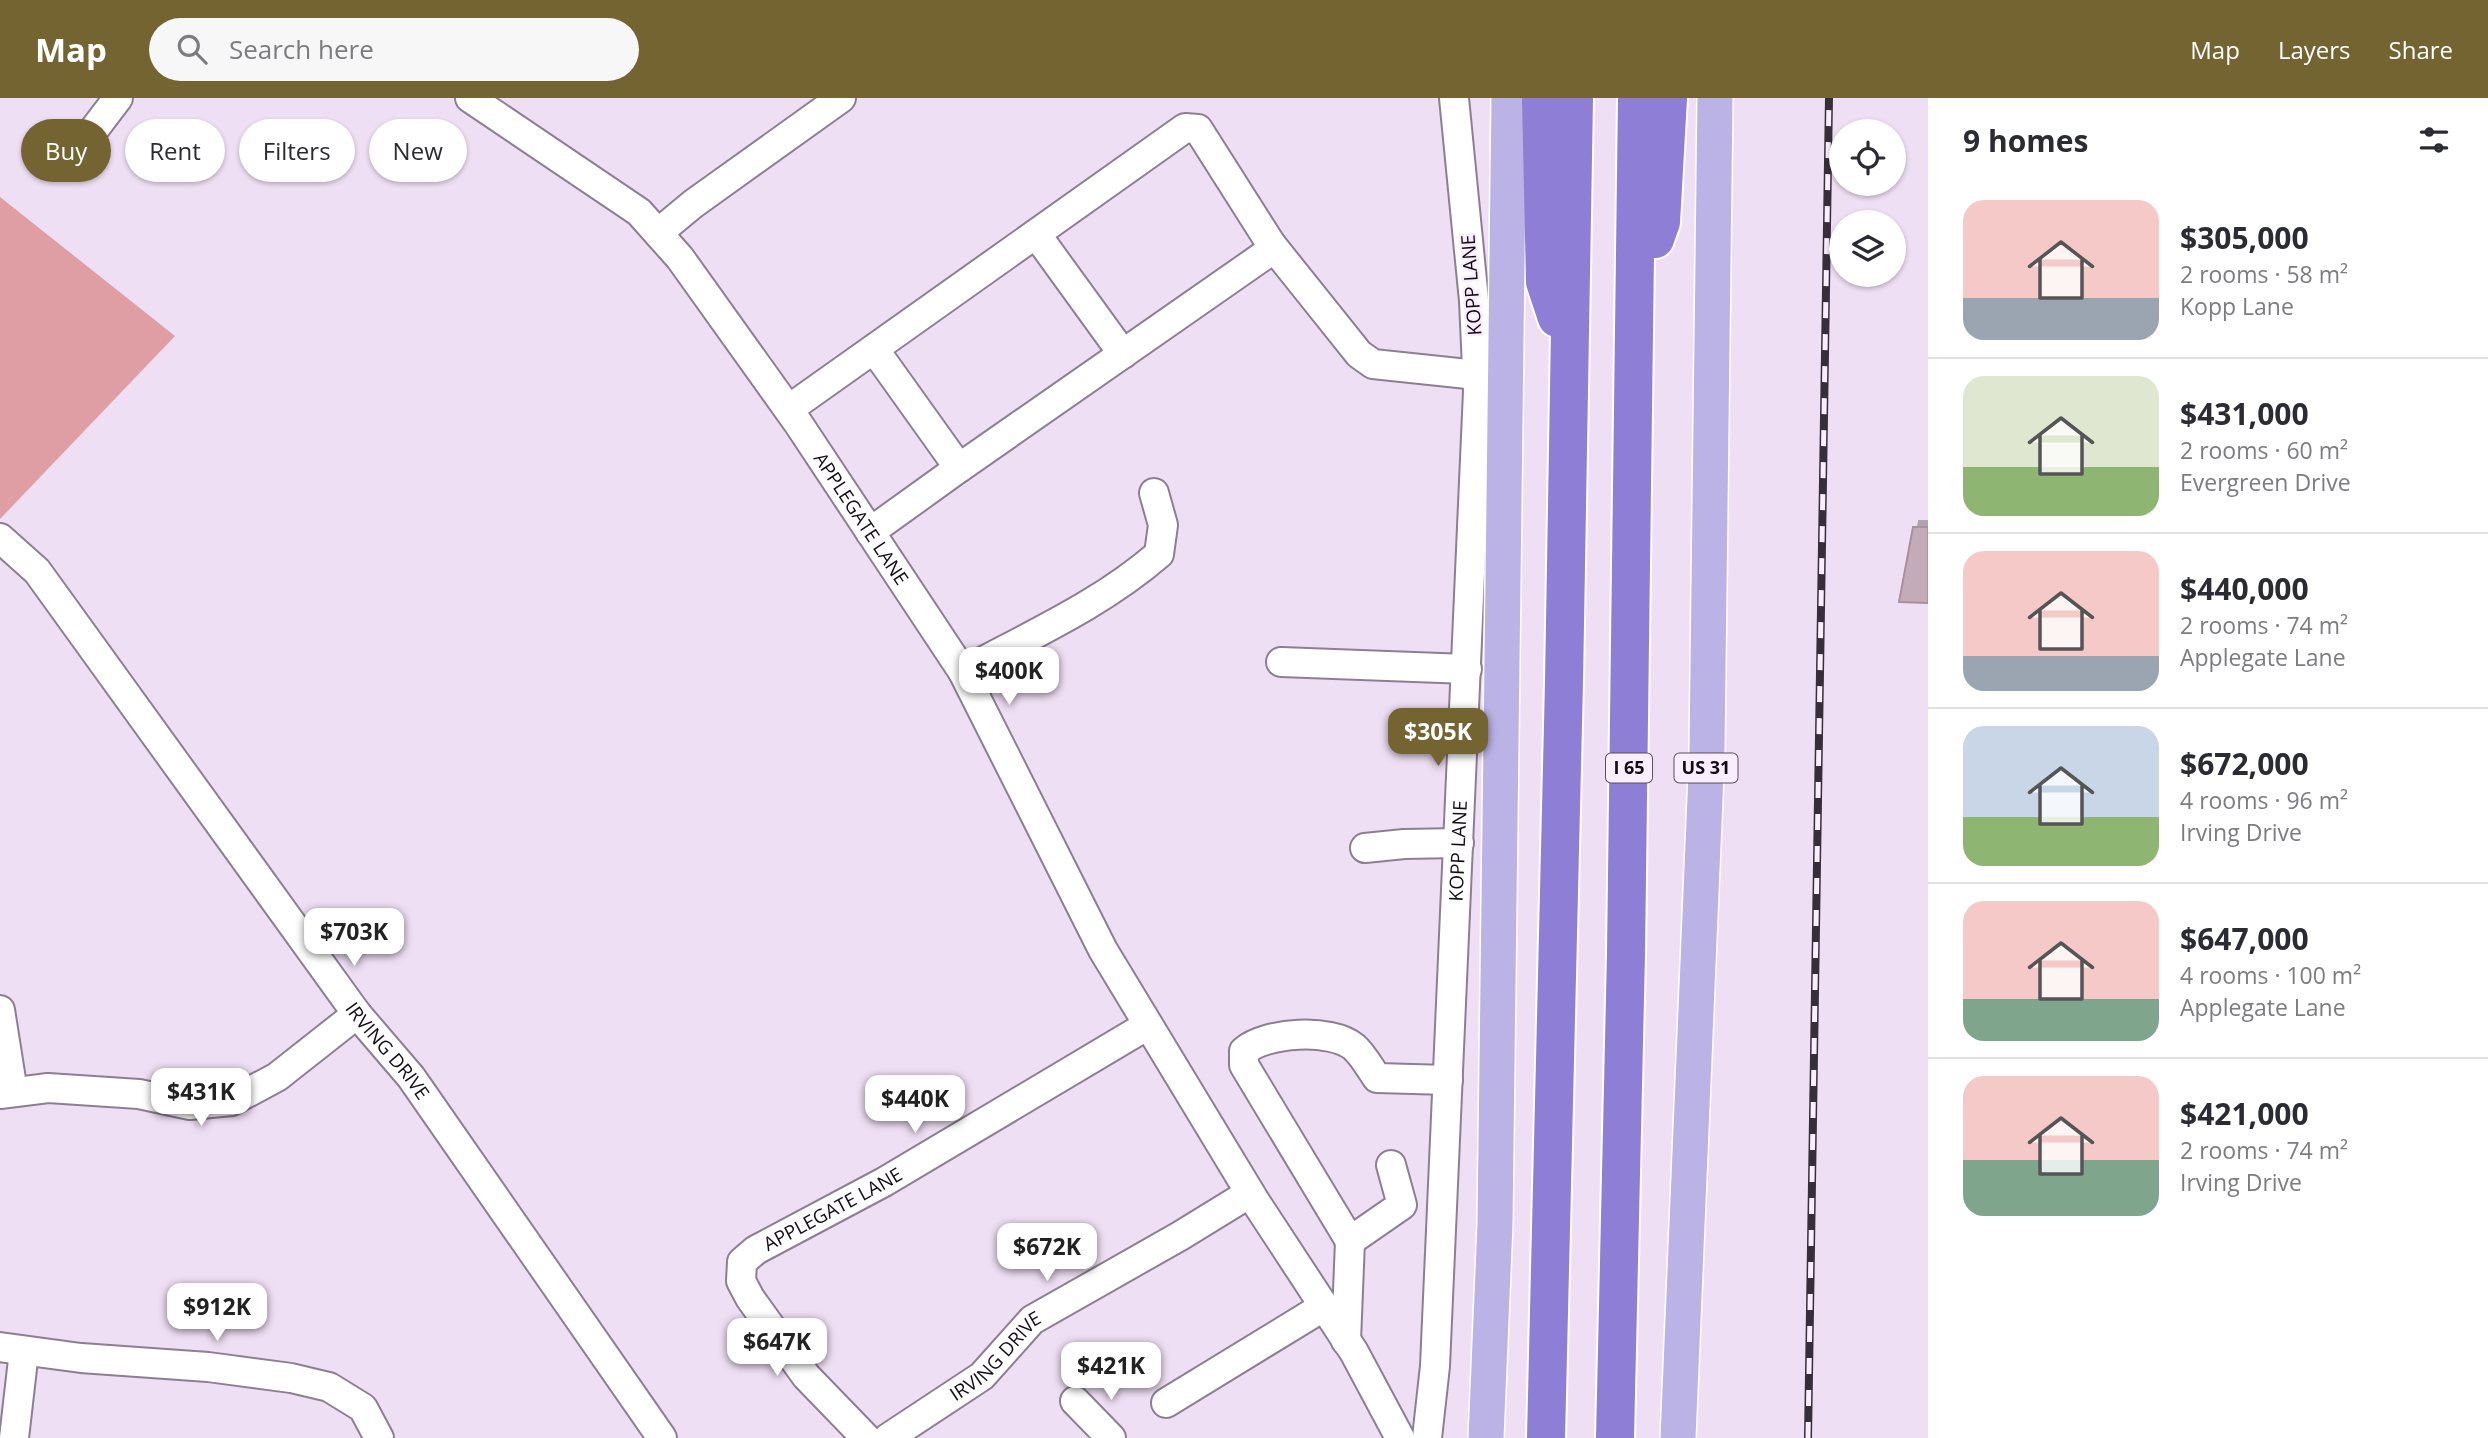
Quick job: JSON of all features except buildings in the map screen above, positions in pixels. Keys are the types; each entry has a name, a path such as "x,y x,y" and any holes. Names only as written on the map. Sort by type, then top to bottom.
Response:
{"highway":[{"path":"1541,98 1545,282 1570,360"},
{"path":"1546,1438 1574,98"},
{"name":"I 65","path":"1615,1438 1626,954 1637,98"},
{"path":"1635,290 1661,222 1668,98"}],"main road":[{"path":"1486,1438 1495,1224 1509,98"},
{"name":"US 31","path":"1678,1438 1707,750 1715,98"}],"street":[{"path":"102,119 118,98"},
{"name":"APPLEGATE LANE","path":"470,98 639,212 680,258 789,409 962,672 1102,950 1250,1193 1346,1341 1400,1438"},
{"path":"658,233 693,204 841,98"},
{"name":"KOPP LANE","path":"1427,1438 1435,1366 1467,669 1477,374 1474,301 1454,98"},
{"path":"789,409 1185,128 1198,130 1270,244 1359,354 1373,364 1477,374"},
{"path":"1036,234 1123,354"},
{"path":"870,532 1266,254 1270,244"},
{"path":"874,349 959,468"},
{"path":"962,672 1033,634 1056,625 1133,577 1159,554 1163,525 1154,493"},
{"name":"IRVING DRIVE","path":"0,538 37,571 356,1014 411,1077 662,1438"},
{"path":"1281,662 1467,669"},
{"path":"1364,848 1459,843"},
{"path":"0,1010 7,1093 48,1088 139,1094 190,1105 232,1101 277,1077 356,1014"},
{"name":"APPLEGATE LANE","path":"866,1438 806,1376 750,1298 741,1281 742,1262 756,1250 884,1182 1147,1025"},
{"path":"1346,1341 1350,1241 1244,1065 1244,1051 1254,1043 1309,1034 1335,1037 1354,1047 1377,1078 1448,1080"},
{"path":"1391,1165 1402,1205"},
{"name":"IRVING DRIVE","path":"888,1438 982,1376 1032,1320 1250,1193"},
{"path":"1350,1241 1402,1205 1441,1211"},
{"path":"1166,1403 1323,1307"},
{"path":"14,1438 12,1349 81,1358 208,1367 291,1378 329,1387 363,1408 379,1438"},
{"path":"1075,1401 1111,1438"}],"shaded area":[{"path":"0,197 175,336 0,519"}],"railway":[{"path":"1808,1438 1829,98"}]}
